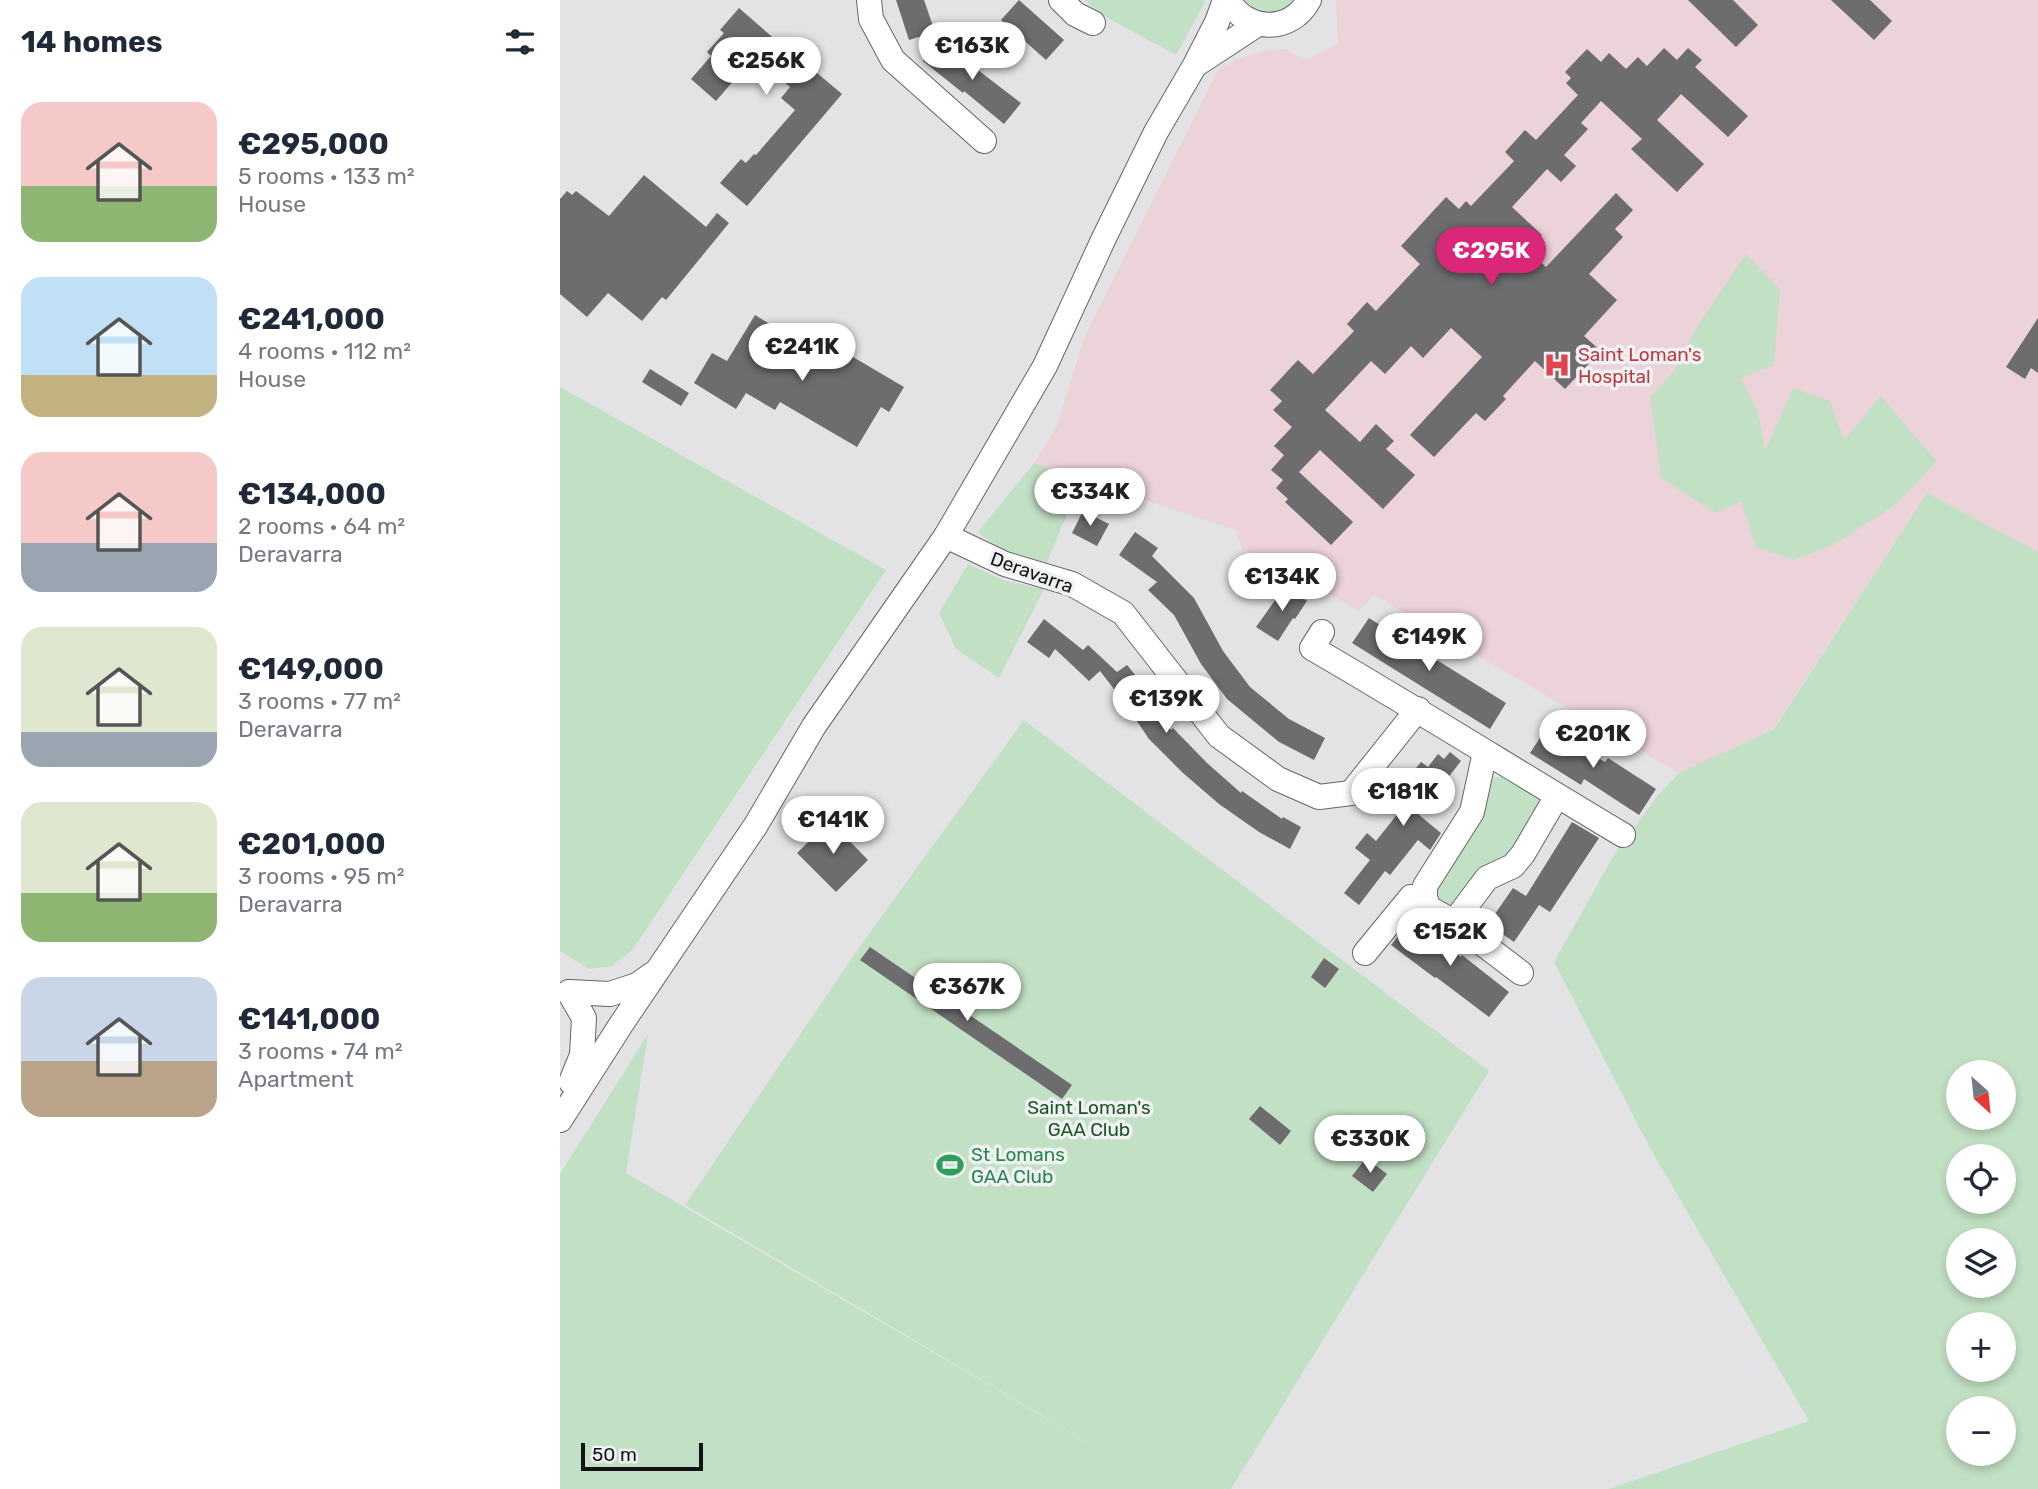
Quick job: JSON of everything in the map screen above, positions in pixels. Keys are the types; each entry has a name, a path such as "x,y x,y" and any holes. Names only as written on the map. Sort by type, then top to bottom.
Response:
{"street":[{"path":"869,0 871,19 893,60 984,141"},
{"path":"1062,0 1075,14 1093,23"},
{"path":"560,1121 650,981 756,825 814,726 946,536 1045,366 1156,131 1195,65 1226,0 1240,16 1258,24 1271,25 1291,20 1300,13 1308,0"},
{"path":"1195,65 1258,24"},
{"name":"Deravarra","path":"946,536 1005,564 1072,584 1123,613 1219,736 1278,779 1319,797 1351,793 1418,709"},
{"path":"1322,632 1312,648 1418,709 1623,835"},
{"path":"1485,752 1472,812 1425,886 1425,898 1429,908 1454,922 1521,973"},
{"path":"1454,922 1487,878 1513,866 1524,854 1557,796"},
{"path":"1364,953 1411,897 1425,898"},
{"path":"564,989 616,1021 650,981"},
{"path":"560,1107 582,1055 584,1018 564,989"}],"shaded area":[{"name":"Saint Loman's Hospital","path":"1336,0 2038,0 2038,552 1927,493 1773,729 1679,773 1374,595 1359,611 1242,549 1236,530 1034,463 1057,426 1084,338 1217,71 1235,60 1262,51 1285,49 1306,60 1338,44"}],"green space":[{"path":"1084,0 1205,2 1176,55 1102,15"},
{"path":"1233,0 1300,0 1275,18"},
{"path":"1746,254 1780,289 1774,365 1741,378 1758,413 1765,451 1793,388 1830,401 1844,440 1881,396 1937,462 1895,505 1833,545 1794,560 1756,547 1741,501 1716,513 1661,478 1650,397 1674,371 1696,329"},
{"path":"560,387 886,570 633,949 612,966 589,969 560,951"},
{"path":"1034,463 1081,479 1047,563 1001,550 978,532"},
{"path":"1927,493 2038,552 2038,1489 1609,1489 1809,1421 1650,1148 1554,962 1614,855 1658,795 1679,773 1774,729"},
{"path":"968,564 1003,580 1044,589 999,678 956,649 939,613"},
{"name":"Saint Loman's GAA Club","path":"1024,720 1489,1071 1231,1489 560,1489 560,1174 648,1034 626,1173 1133,1469 685,1205 858,949"},
{"path":"1502,776 1539,799 1541,807 1509,860 1449,910 1438,904 1433,884 1454,862 1469,837 1489,780"}],"building":[{"path":"896,0 924,0 935,32 909,40"},
{"path":"1019,0 1064,40 1046,60 1001,20"},
{"path":"1688,0 1733,0 1758,25 1736,47"},
{"path":"1831,0 1870,0 1892,21 1874,40"},
{"path":"739,8 786,49 791,44 807,58 804,62 842,94 747,206 720,183 741,159 746,163 756,155 795,110 781,98 790,87 755,56 716,101 691,79 711,56 707,52 724,33 720,30"},
{"path":"940,41 1021,103 1004,124 923,61"},
{"path":"1664,48 1677,60 1688,48 1702,60 1695,67 1748,116 1728,137 1681,94 1657,120 1704,164 1677,192 1631,149 1642,139 1601,101 1581,123 1588,129 1564,155 1576,166 1561,182 1547,169 1512,207 1542,235 1528,250 1546,267 1616,193 1633,210 1615,229 1623,237 1589,274 1617,300 1584,336 1601,351 1565,389 1535,361 1503,396 1506,399 1485,421 1476,413 1434,457 1410,435 1482,357 1451,328 1423,358 1411,346 1385,374 1371,361 1325,410 1360,442 1376,424 1394,441 1386,449 1415,475 1383,509 1320,450 1299,472 1353,522 1331,545 1285,502 1288,499 1276,488 1283,480 1271,470 1284,455 1274,446 1292,427 1273,410 1282,401 1270,390 1298,360 1313,374 1354,331 1347,324 1367,302 1376,311 1420,264 1401,246 1446,197 1459,209 1466,201 1471,206 1514,161 1505,152 1525,130 1536,140 1578,95 1566,83 1571,78 1565,72 1587,49 1601,62 1609,53 1626,69 1638,57 1647,66"},
{"path":"644,175 706,227 717,213 729,223 666,300 662,297 642,321 608,293 587,317 560,294 560,199 567,191 572,195 576,191 609,216"},
{"path":"755,315 780,330 766,353 798,372 819,337 904,387 889,412 881,407 857,447 780,402 775,410 746,393 736,409 694,383 712,353 727,361"},
{"path":"2038,318 2038,373 2031,368 2025,379 2006,367"},
{"path":"650,369 689,393 681,406 642,382"},
{"path":"1083,511 1109,524 1097,546 1072,533"},
{"path":"1135,532 1158,548 1152,556 1194,598 1223,651 1250,687 1289,719 1325,738 1314,760 1279,742 1227,699 1201,664 1174,615 1148,590 1157,582 1119,555"},
{"path":"1285,586 1307,601 1278,641 1256,627"},
{"path":"1369,618 1506,703 1490,729 1352,643"},
{"path":"1044,619 1083,650 1088,645 1117,672 1127,665 1171,730 1173,728 1241,793 1242,791 1282,819 1283,817 1301,827 1290,849 1259,832 1219,804 1183,773 1149,739 1100,671 1089,681 1055,649 1049,658 1027,642"},
{"path":"1548,726 1605,762 1608,758 1656,789 1639,815 1584,779 1581,785 1530,753"},
{"path":"1450,752 1461,761 1419,815 1441,833 1430,850 1418,840 1390,875 1385,871 1359,905 1344,893 1370,860 1355,848 1367,833 1376,841 1419,787 1408,778 1421,762 1428,767 1438,754 1444,759"},
{"path":"830,821 868,860 836,892 797,853"},
{"path":"1572,822 1599,838 1550,912 1539,905 1514,942 1488,924 1513,888 1526,896"},
{"path":"1411,920 1509,992 1489,1017 1391,945"},
{"path":"870,947 1072,1085 1062,1099 860,960"},
{"path":"1324,958 1339,969 1325,988 1311,977"},
{"path":"1260,1106 1291,1131 1280,1145 1249,1119"},
{"path":"1366,1158 1387,1174 1373,1192 1352,1176"}],"place":[{"name":"Saint Loman's Hospital","path":"1557,365"},
{"name":"St Lomans GAA Club","path":"950,1165"}]}
